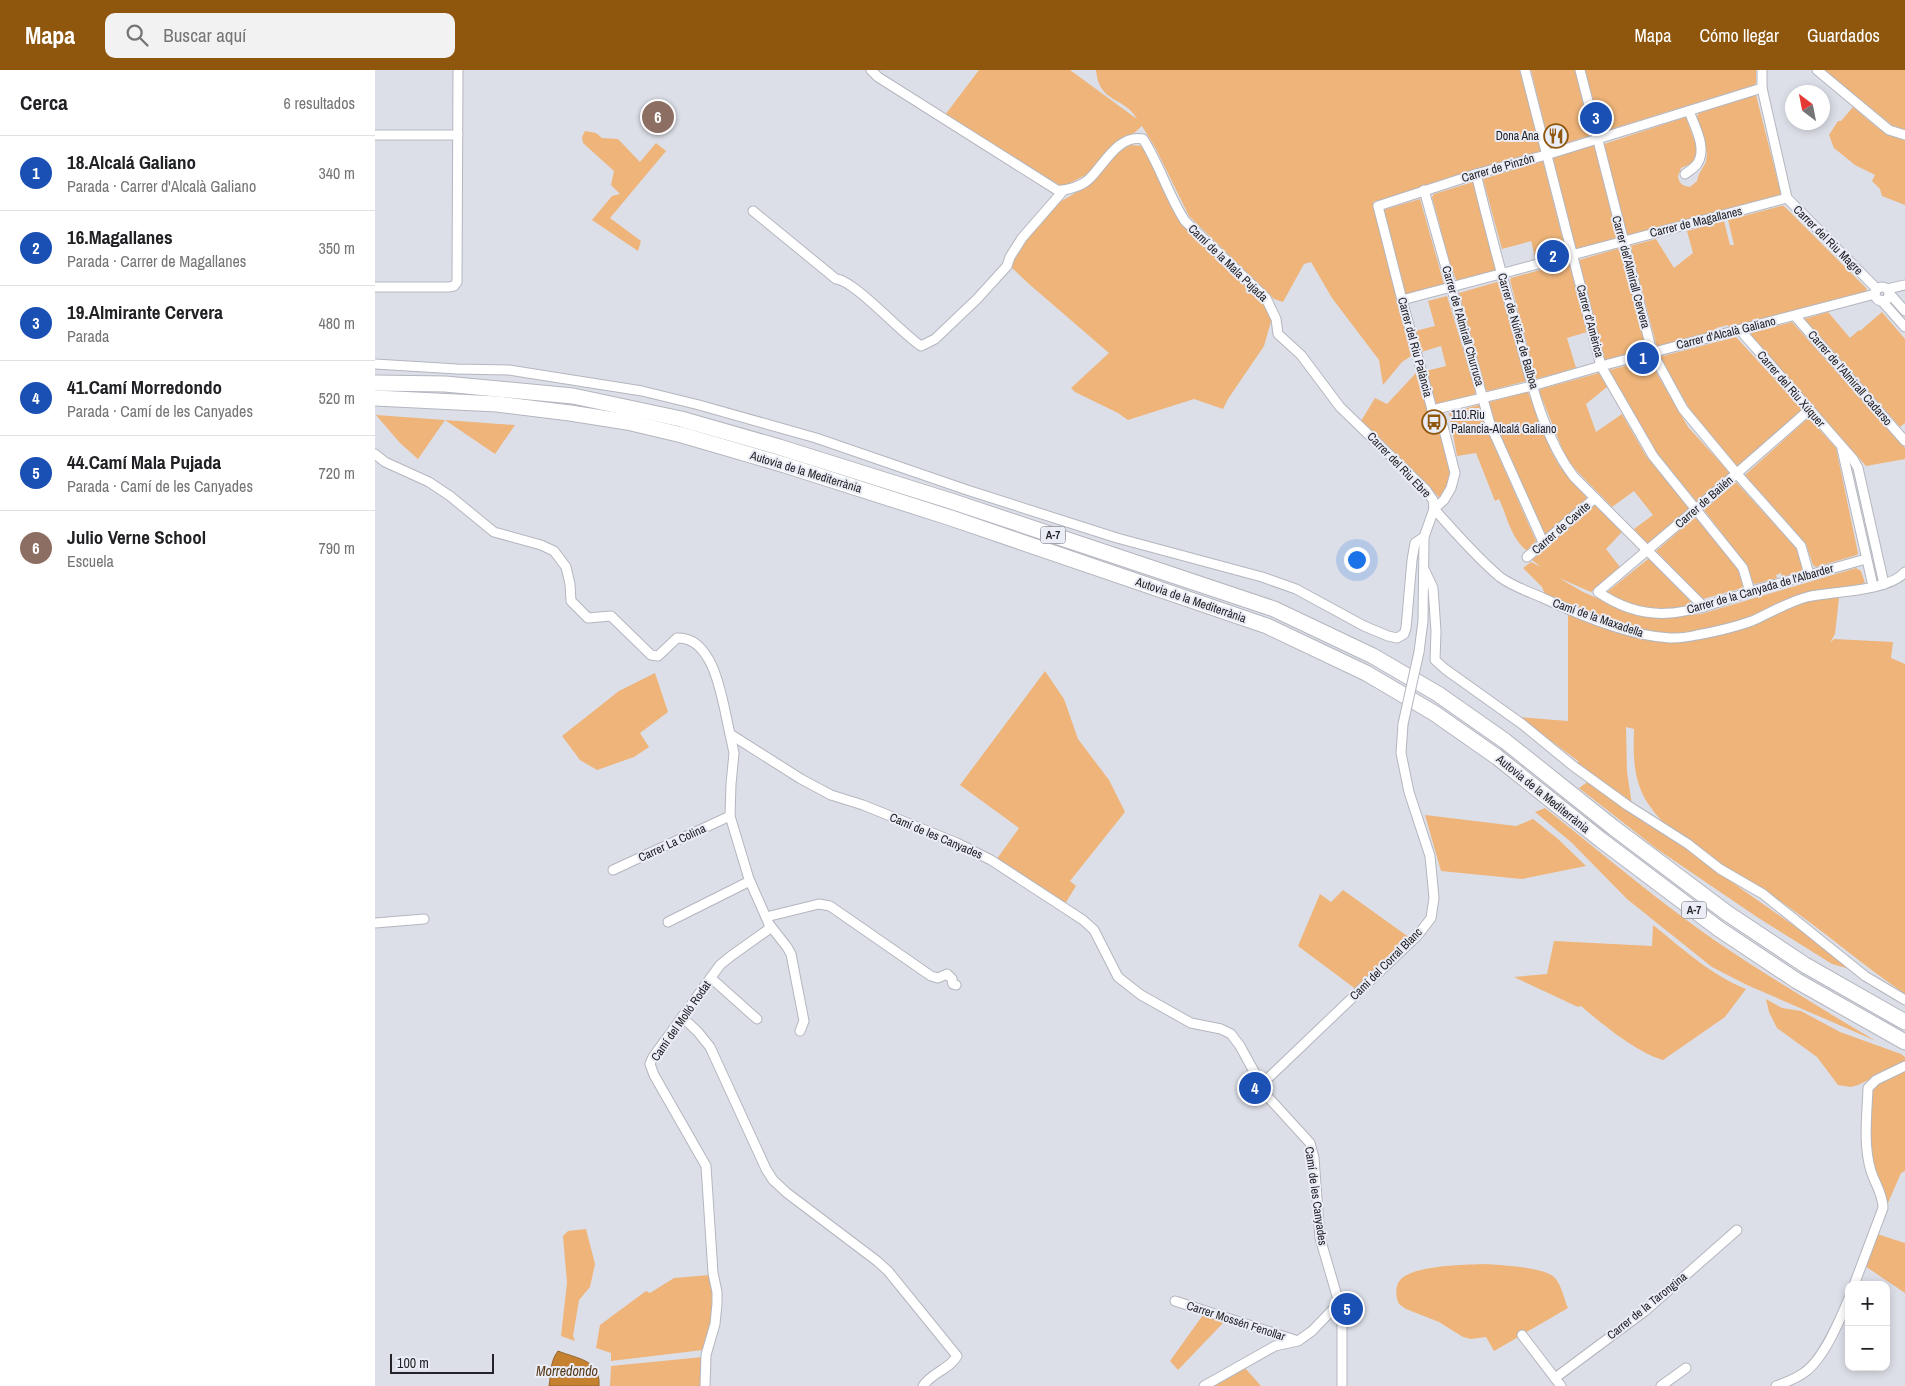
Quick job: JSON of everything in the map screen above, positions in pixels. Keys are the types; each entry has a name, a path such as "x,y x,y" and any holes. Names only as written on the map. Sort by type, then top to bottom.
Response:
{"highway":[{"name":"Autovia de la Mediterrània","path":"375,383 445,384 573,396 681,419 779,447 954,502 1274,609 1373,656 1438,694 1505,741 1614,828 1727,913 1805,966 1905,1022"},
{"name":"Autovia de la Mediterrània","path":"375,398 497,404 627,422 682,435 785,465 951,518 1267,626 1366,673 1434,713 1497,757 1601,840 1719,929 1797,981 1905,1042"}],"street":[{"path":"375,287 449,287 454,286 457,282 458,70"},
{"path":"871,70 878,77 1057,190 1063,191"},
{"name":"Carrer d'Amèrica","path":"1525,70 1601,366 1653,456 1743,568 1750,592"},
{"name":"Carrer del'Almirall Cervera","path":"1580,70 1653,352 1683,409 1737,474 1801,546 1809,574"},
{"name":"Carrer del Riu Magre","path":"1762,70 1762,88 1787,198 1878,294 1905,327"},
{"path":"1817,70 1889,130 1905,135"},
{"name":"Carrer de Pinzón","path":"1379,206 1424,190 1547,155 1762,88"},
{"path":"1685,174 1698,163 1701,151 1700,141 1689,110"},
{"path":"375,135 458,135"},
{"name":"Camí de la Mala Pujada","path":"1063,191 1088,180 1104,160 1122,144 1131,139 1143,139 1154,156 1176,207 1185,221 1267,298 1277,319 1278,334 1301,355 1340,407 1358,423"},
{"name":"Carrer de Núñez de Balboa","path":"1476,174 1532,386 1557,451 1565,464 1595,498 1704,607"},
{"name":"Carrer de l'Almirall Churruca","path":"1424,190 1490,424 1543,542"},
{"path":"753,211 836,279 847,283 857,291 921,346 935,339 977,299 1007,266 1009,257 1022,238 1063,191"},
{"name":"Carrer de Magallanes","path":"1401,300 1787,198"},
{"name":"Carrer del Riu Palància","path":"1379,206 1401,300 1432,410 1443,426 1455,472 1451,488 1434,509"},
{"name":"Carrer d'Alcalà Galiano","path":"1432,410 1532,386 1653,352 1878,294 1882,287 1888,291 1905,285"},
{"path":"1888,291 1905,311"},
{"name":"Carrer de l'Almirall Cadarso","path":"1795,316 1905,441"},
{"name":"Carrer del Riu Xúquer","path":"1740,330 1853,459 1858,468 1884,584"},
{"path":"375,364 509,370 642,391 743,416 848,448 967,490 1117,538 1263,578 1296,590 1364,626 1387,636 1397,638 1404,634 1406,628 1415,543 1425,537 1434,509"},
{"name":"Carrer de Bailén","path":"1598,592 1809,410"},
{"name":"Carrer del Riu Ebre","path":"1358,423 1425,490 1433,500 1434,509"},
{"name":"Carrer del Riu Xúquer","path":"1842,448 1873,586"},
{"path":"375,454 385,462 429,482 443,491 494,532 541,545 554,551 566,567 571,601 588,618 611,616 651,655 658,656 677,638 683,637 699,646 706,654 713,668 734,752 730,816 750,881 767,921 791,954 804,1021 800,1031"},
{"name":"Carrer de Cavite","path":"1527,557 1595,498"},
{"name":"Camí de la Maxadella","path":"1434,509 1473,551 1509,583 1567,609 1622,628 1671,638 1696,636 1752,621 1779,607 1808,597 1829,595 1884,584 1905,572"},
{"name":"Camí del Corral Blanc","path":"1262,1084 1418,935 1431,918 1433,898 1430,856 1409,792 1401,753 1403,724 1419,652 1423,621 1425,537"},
{"name":"Carrer de la Canyada de l'Albarder","path":"1598,592 1613,603 1626,608 1652,613 1691,612 1809,574 1866,559"},
{"path":"1423,569 1433,588 1436,631 1435,660 1445,670 1522,724 1627,805 1688,844 1720,869 1763,894 1865,976 1905,1000"},
{"name":"Camí de les Canyades","path":"729,734 801,779 831,795 863,805 957,843 991,860 1083,920 1094,930 1118,977 1141,995 1191,1023 1221,1029 1231,1034 1240,1046 1268,1097 1310,1143 1314,1158 1320,1238 1342,1313 1342,1386"},
{"name":"Carrer La Colina","path":"613,870 730,816"},
{"path":"668,922 750,881"},
{"path":"767,921 819,904 830,906 931,976 937,978 947,974 952,979 953,984 956,985"},
{"path":"375,924 424,919"},
{"name":"Camí del Molló Rodat","path":"705,1386 706,1355 715,1324 717,1304 717,1292 713,1273 706,1166 654,1076 650,1064 653,1057 725,960 769,929 767,921"},
{"path":"711,978 757,1019"},
{"path":"682,1017 710,1047 762,1162 773,1180 787,1193 877,1261 957,1356 923,1386"},
{"path":"1856,1281 1883,1208 1882,1196 1871,1171 1866,1142 1868,1088 1877,1080 1905,1066"},
{"name":"Carrer de la Tarongina","path":"1555,1378 1645,1311 1737,1230"},
{"name":"Carrer Mossén Fenollar","path":"1175,1301 1298,1341"},
{"path":"1204,1386 1275,1346 1298,1341 1312,1331 1338,1304"},
{"path":"1776,1386 1805,1372 1815,1361 1827,1344 1845,1306"},
{"path":"1522,1335 1561,1386"},
{"path":"1661,1386 1686,1368"}],"shaded area":[{"path":"979,70 1070,70 1137,119 1126,106 1113,99 1102,89 1096,70 1520,70 1541,151 1373,202 1411,356 1402,362 1383,385 1379,360 1332,298 1311,262 1304,264 1283,302 1274,299 1189,216 1156,149 1142,126 1089,173 1061,188 945,115"},
{"path":"1531,70 1575,70 1587,120 1584,121 1589,136 1550,148"},
{"path":"1585,70 1756,70 1756,83 1605,131 1604,127 1600,129"},
{"path":"1824,70 1905,70 1905,130 1893,126"},
{"path":"1756,95 1781,194 1628,236 1615,195 1604,144 1686,117 1697,148 1695,162 1681,168 1678,176 1682,184 1690,187 1697,181 1706,162 1707,154 1697,116 1699,113"},
{"path":"1853,107 1883,131 1905,140 1905,205 1882,196 1880,189 1872,181 1875,175 1855,165 1834,148 1829,135 1838,121 1841,121"},
{"path":"585,131 596,133 602,138 618,139 640,162 656,143 666,151 610,218 641,241 638,251 592,220 612,196 620,194 611,185 614,171 583,143 582,137"},
{"path":"1131,145 1143,146 1184,226 1268,304 1272,318 1264,346 1223,409 1194,399 1128,420 1118,413 1075,392 1071,388 1109,353 1009,265 1034,225 1058,203 1084,188 1118,152"},
{"path":"1594,145 1618,239 1576,250 1553,158"},
{"path":"1543,161 1566,252 1536,261 1531,241 1502,249 1483,179"},
{"path":"1473,182 1496,270 1457,282 1451,266 1447,268 1440,226 1432,197 1434,194"},
{"path":"1420,199 1444,284 1405,296 1383,210"},
{"path":"1784,206 1867,289 1865,292 1729,328 1728,325 1716,328 1717,331 1657,347 1630,246 1656,239 1674,268 1693,253 1687,231 1724,221 1730,245 1734,245 1728,220"},
{"path":"1620,248 1647,350 1605,361 1579,260"},
{"path":"1569,262 1587,332 1567,338 1576,368 1536,379 1510,280 1511,278"},
{"path":"1497,282 1500,284 1526,381 1488,391 1486,390 1459,293"},
{"path":"1447,296 1476,392 1474,395 1438,404 1436,403 1426,371 1446,366 1441,346 1421,352 1415,331 1435,326 1428,301"},
{"path":"1828,312 1850,338 1882,312 1905,339 1905,423 1900,427 1804,319"},
{"path":"1792,322 1905,448 1905,459 1866,466 1750,335 1751,333"},
{"path":"1736,337 1801,408 1801,411 1737,467 1695,418 1659,357"},
{"path":"1649,360 1688,427 1730,473 1697,502 1656,452 1609,370"},
{"path":"1416,373 1429,414 1443,439 1450,483 1442,497 1439,497 1361,421 1375,398 1387,404"},
{"path":"1599,373 1607,387 1586,404 1596,432 1622,414 1646,456 1688,507 1688,510 1649,543 1646,543 1634,529 1653,515 1634,491 1612,507 1574,468 1566,458 1539,391"},
{"path":"1528,392 1551,451 1560,467 1587,498 1545,535 1495,423 1489,402"},
{"path":"1478,405 1536,541 1527,551 1521,546 1513,533 1499,499 1495,501 1476,453 1457,456 1449,413"},
{"path":"376,415 515,425 495,454 445,420 418,459 400,443"},
{"path":"1807,419 1810,419 1836,448 1858,553 1857,555 1816,567 1813,565 1806,544 1745,475"},
{"path":"1736,482 1797,549 1803,571 1782,577 1781,573 1776,575 1777,578 1753,583 1747,566 1704,510"},
{"path":"1595,505 1622,532 1606,549 1620,567 1591,592 1559,578 1583,592 1624,610 1668,617 1701,614 1856,568 1861,571 1865,583 1780,602 1753,616 1700,630 1667,633 1652,632 1620,625 1589,614 1545,594 1542,587 1523,568 1531,562 1541,567 1532,560"},
{"path":"1694,518 1697,519 1737,568 1743,585 1742,588 1703,599 1656,551"},
{"path":"1648,559 1694,605 1674,611 1629,606 1606,593"},
{"path":"1817,598 1839,598 1835,634 1830,643 1834,639 1893,642 1891,658 1905,664 1905,994 1780,901 1692,846 1661,820 1649,805 1637,778 1634,759 1634,729 1626,727 1627,772 1632,805 1578,764 1578,761 1519,717 1568,721 1568,614 1585,621 1677,640"},
{"path":"1045,671 1064,699 1078,739 1109,780 1125,812 1070,881 1076,886 1065,904 996,860 1019,828 960,785"},
{"path":"655,673 668,712 640,733 649,747 634,757 597,770 580,760 562,736 619,691"},
{"path":"1592,779 1743,890 1860,972 1832,964 1757,917 1657,849 1579,788"},
{"path":"1545,808 1697,928 1797,994 1876,1041 1747,985 1712,967 1627,899 1572,843 1535,812"},
{"path":"1425,815 1516,826 1533,819 1558,839 1586,866 1522,879 1441,871"},
{"path":"1343,890 1410,938 1357,990 1298,946 1320,894 1331,902"},
{"path":"1653,925 1709,969 1746,989 1725,1017 1663,1060 1631,1044 1581,1006 1578,1007 1514,977 1547,974 1554,941 1652,946"},
{"path":"1766,999 1782,1008 1801,1011 1840,1032 1901,1054 1905,1057 1905,1062 1858,1085 1851,1087 1838,1085 1817,1057 1777,1028 1769,1012"},
{"path":"1905,1071 1905,1171 1901,1173 1888,1203 1872,1160 1869,1138 1871,1090 1878,1083"},
{"path":"586,1229 595,1264 590,1287 579,1300 573,1336 575,1341 561,1336 567,1283 563,1236 568,1231"},
{"path":"1877,1234 1905,1243 1905,1293 1890,1281 1865,1266"},
{"path":"1485,1264 1522,1267 1550,1274 1559,1285 1568,1308 1494,1351 1486,1337 1471,1339 1463,1337 1439,1322 1406,1309 1399,1304 1396,1294 1398,1283 1409,1274 1419,1270 1442,1266"},
{"path":"710,1275 713,1304 703,1350 611,1361 611,1353 596,1348 600,1325 646,1291 650,1293 674,1278"},
{"path":"1203,1315 1224,1322 1178,1370 1170,1361"},
{"path":"703,1357 702,1386 610,1386 611,1366"},
{"path":"1245,1368 1261,1386 1211,1386"}],"water":[{"name":"Morredondo","path":"558,1351 587,1362 592,1366 599,1377 599,1386 549,1386 552,1363"}],"place":[{"name":"Julio Verne School","path":"658,117"},
{"name":"19.Almirante Cervera","path":"1596,118"},
{"name":"Dona Ana","path":"1556,136"},
{"name":"16.Magallanes","path":"1553,256"},
{"name":"18.Alcalá Galiano","path":"1643,358"},
{"name":"110.Riu Palancia-Alcalá Galiano","path":"1434,422"},
{"name":"41.Camí Morredondo","path":"1255,1088"},
{"name":"44.Camí Mala Pujada","path":"1347,1309"}]}
